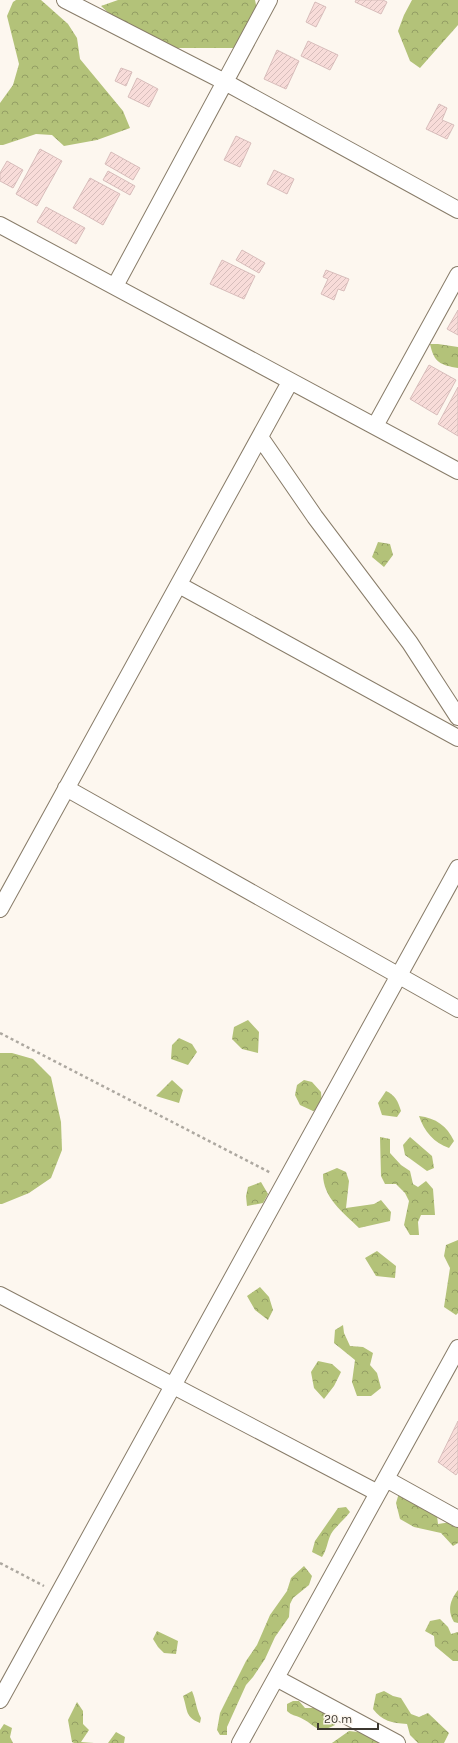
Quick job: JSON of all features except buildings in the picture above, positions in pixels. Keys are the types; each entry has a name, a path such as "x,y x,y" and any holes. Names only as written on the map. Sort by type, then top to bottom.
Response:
{"street":[{"path":"65,0 225,82 458,210"},
{"path":"115,286 270,0"},
{"path":"0,225 458,471"},
{"path":"375,426 458,275"},
{"path":"0,909 290,382"},
{"path":"260,437 315,517 410,643 458,717"},
{"path":"178,586 458,738"},
{"path":"66,788 458,1010"},
{"path":"0,1700 458,868"},
{"path":"0,1295 378,1494"},
{"path":"240,1743 458,1348"},
{"path":"386,1479 458,1519"},
{"path":"276,1678 397,1743"}],"path":[{"path":"0,1033 285,1181"},
{"path":"0,1562 58,1594"}],"green space":[{"path":"16,0 41,0 68,24 77,38 80,59 123,111 130,128 97,140 64,146 52,135 36,134 0,145 0,103 13,85 19,64 7,16 13,2"},
{"path":"118,0 255,0 259,19 241,48 165,48 152,53 101,6"},
{"path":"412,0 458,0 458,25 420,68 410,61 398,31"},
{"path":"430,344 458,347 458,368 447,366 439,362 434,355"},
{"path":"378,542 390,544 393,555 384,567 372,557"},
{"path":"248,1020 259,1032 258,1053 242,1049 232,1039 234,1027"},
{"path":"179,1038 192,1044 197,1052 188,1065 171,1059 172,1045"},
{"path":"0,1053 12,1053 33,1059 51,1077 61,1122 62,1150 51,1178 29,1193 2,1204 0,1204"},
{"path":"172,1080 183,1090 179,1103 156,1096"},
{"path":"304,1080 312,1082 321,1092 322,1106 313,1111 300,1105 295,1095 297,1085"},
{"path":"386,1091 394,1096 399,1104 401,1111 397,1117 382,1115 378,1103"},
{"path":"419,1116 436,1121 448,1131 454,1141 449,1148 434,1140 430,1136"},
{"path":"380,1137 390,1139 390,1153 401,1165 410,1171 413,1184 418,1187 426,1181 433,1189 435,1215 421,1215 418,1222 419,1235 410,1235 404,1225 409,1201 405,1193 396,1184 385,1184 381,1176"},
{"path":"410,1137 432,1156 434,1168 427,1171 405,1155 403,1145"},
{"path":"337,1168 346,1172 349,1181 346,1208 374,1204 381,1200 391,1212 390,1221 359,1228 335,1204 326,1190 323,1174"},
{"path":"261,1182 268,1194 263,1203 247,1206 246,1196 248,1187"},
{"path":"458,1240 458,1313 456,1315 444,1307 450,1268 444,1256 446,1245"},
{"path":"377,1251 396,1266 395,1278 376,1276 365,1258"},
{"path":"260,1287 269,1297 273,1310 268,1320 255,1310 247,1296"},
{"path":"343,1325 344,1333 350,1346 363,1347 373,1353 370,1365 377,1373 381,1388 371,1396 357,1396 352,1382 355,1360 334,1343 335,1330"},
{"path":"318,1361 332,1364 341,1372 334,1386 324,1399 314,1388 311,1372"},
{"path":"399,1493 437,1516 438,1524 451,1522 458,1525 458,1543 453,1546 441,1533 414,1527 400,1519 396,1503"},
{"path":"346,1507 350,1512 331,1534 322,1557 312,1552 315,1541 338,1508"},
{"path":"304,1566 312,1576 309,1585 293,1598 290,1604 289,1617 275,1637 265,1659 246,1685 227,1727 227,1735 220,1735 217,1730 220,1713 246,1661 257,1645 270,1615 287,1591 291,1578"},
{"path":"458,1590 458,1623 454,1622 452,1618 450,1606"},
{"path":"440,1619 448,1627 451,1634 458,1632 458,1661 453,1661 435,1646 434,1636 425,1631 430,1621"},
{"path":"157,1631 178,1641 176,1654 164,1653 158,1647 153,1639"},
{"path":"192,1691 201,1718 200,1723 189,1716 183,1696"},
{"path":"384,1691 401,1698 411,1714 419,1717 428,1713 449,1733 444,1743 418,1743 410,1735 407,1724 392,1722 384,1719 376,1713 373,1709 376,1694"},
{"path":"293,1701 299,1701 305,1708 314,1708 333,1716 335,1725 329,1728 320,1729 301,1718 290,1714 287,1711 287,1704"},
{"path":"77,1702 83,1711 83,1724 89,1730 81,1742 94,1743 72,1742 68,1720"},
{"path":"4,1724 12,1728 10,1737 13,1743 0,1743 0,1730"},
{"path":"349,1731 366,1733 381,1743 332,1743"},
{"path":"116,1732 125,1737 124,1743 108,1743"}]}
